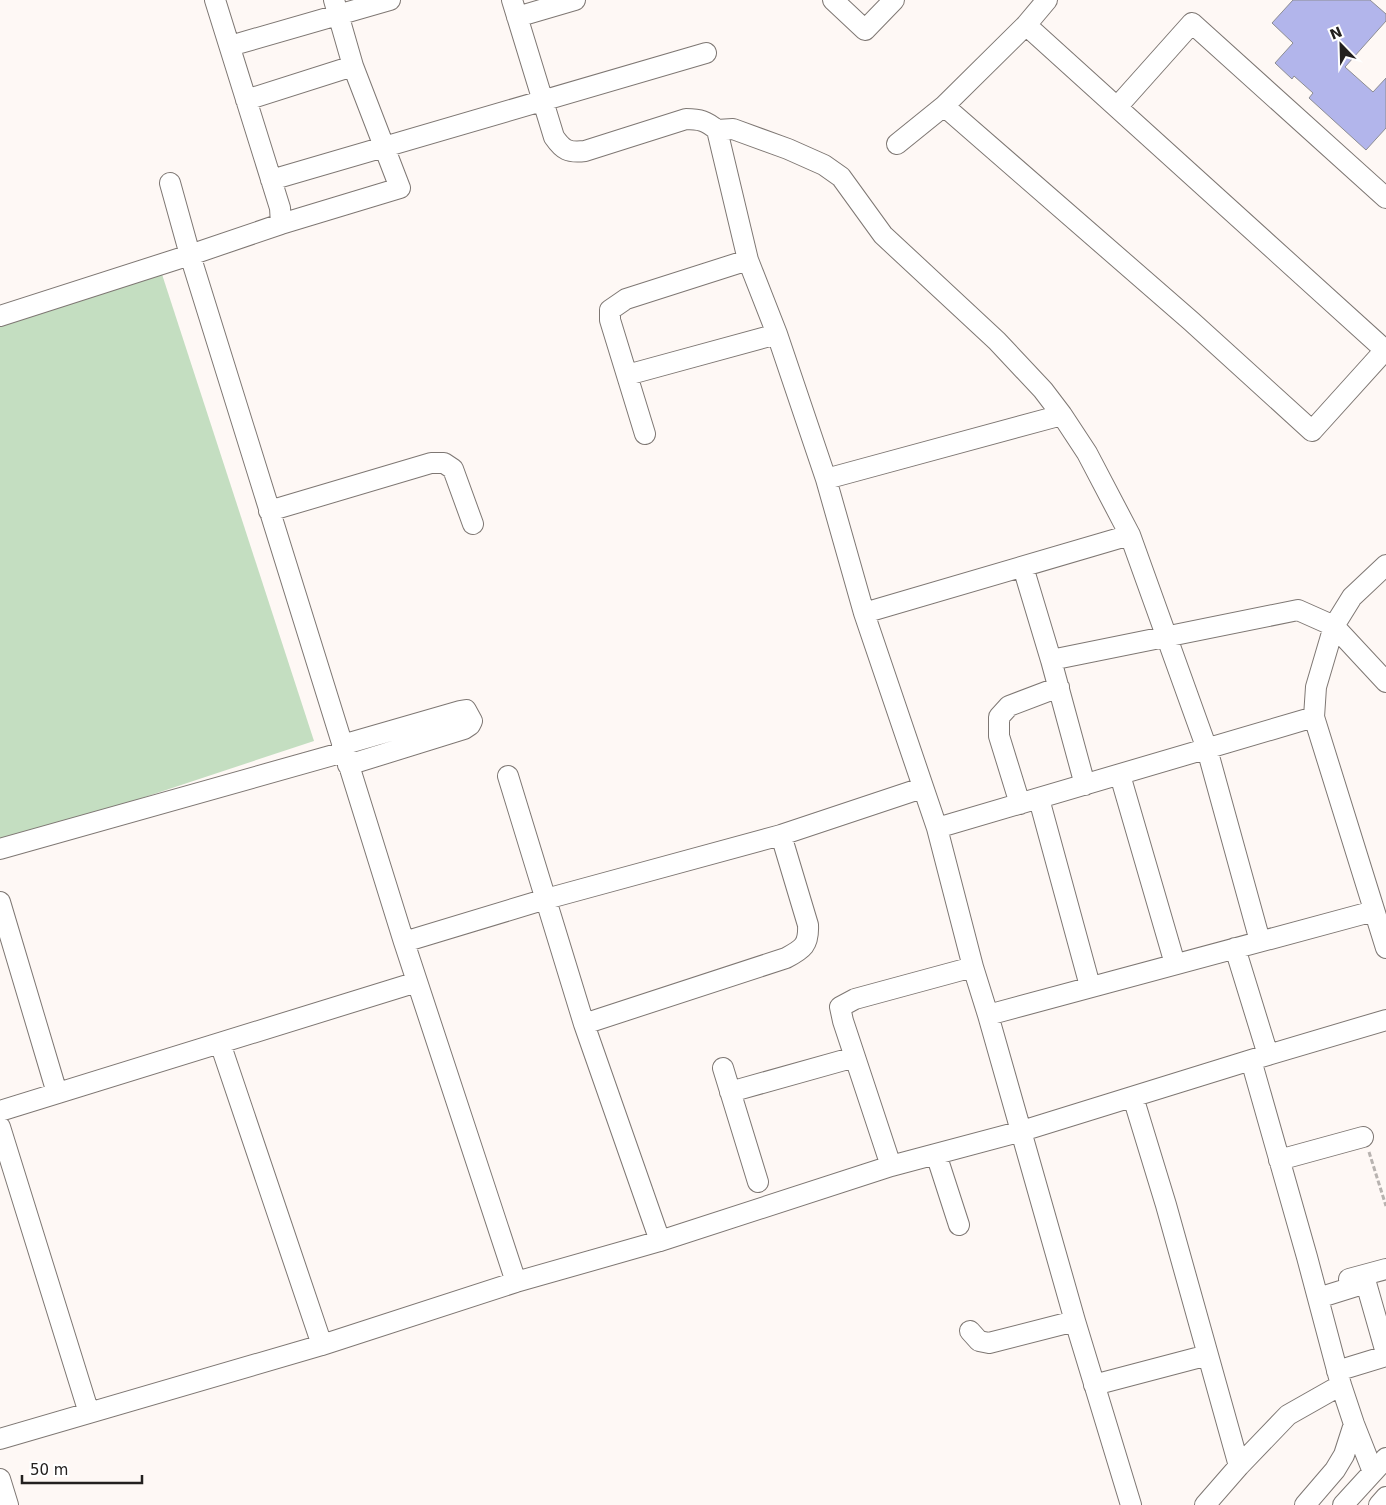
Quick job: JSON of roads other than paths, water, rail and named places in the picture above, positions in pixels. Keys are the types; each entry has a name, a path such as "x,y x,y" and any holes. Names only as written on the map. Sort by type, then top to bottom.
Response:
{"street":[{"path":"216,0 280,208 281,224"},
{"path":"230,46 336,7 390,0"},
{"path":"575,0 514,9 554,137 561,147 573,152 585,151 686,119 700,119 708,122 717,130 748,260 777,334 826,479 864,613 937,828 973,967 1022,1131 1075,1321 1131,1505"},
{"path":"833,0 865,30 894,0"},
{"path":"898,144 944,106 1026,25 1047,0"},
{"path":"0,316 281,224 400,188 353,66 336,7"},
{"path":"1117,107 1192,23 1386,198"},
{"path":"944,106 1192,321 1312,431 1385,349 1026,25"},
{"path":"271,180 706,53"},
{"path":"246,100 353,66"},
{"path":"717,130 733,129 788,149 824,165 841,177 862,203 883,235 997,342 1044,390 1062,415 1087,453 1130,535 1207,749 1260,941"},
{"path":"170,183 190,255 404,942 516,1282"},
{"path":"645,434 610,320 610,310 626,299 748,260"},
{"path":"627,375 777,334"},
{"path":"826,479 1062,415"},
{"path":"270,511 431,462 444,463 453,469 473,524"},
{"path":"864,613 1130,535"},
{"path":"1386,566 1352,597 1334,626 1316,687 1314,717 1386,948"},
{"path":"1023,567 1052,660 1085,785"},
{"path":"1052,660 1298,610 1334,626 1386,682"},
{"path":"1059,687 1009,706 999,717 1000,736 1030,802 1090,986"},
{"path":"0,849 345,754 464,729 472,721 466,710 460,711 345,754"},
{"path":"937,828 1314,717"},
{"path":"1120,774 1175,964"},
{"path":"508,776 584,1024 660,1241"},
{"path":"404,942 546,899 781,835 922,788"},
{"path":"584,1024 786,958 801,950 808,938 808,925 781,835"},
{"path":"0,902 58,1093"},
{"path":"988,1015 1374,911"},
{"path":"1235,948 1279,1160 1339,1378 1354,1424 1380,1464 1343,1505"},
{"path":"892,1166 840,1008 855,999 973,967"},
{"path":"0,1111 417,982"},
{"path":"0,1439 322,1345 516,1282 660,1241 892,1166 1022,1131 1259,1057 1386,1020"},
{"path":"220,1043 322,1345"},
{"path":"730,1092 855,1057"},
{"path":"722,1068 758,1182"},
{"path":"1133,1097 1166,1204 1238,1466"},
{"path":"0,1127 89,1413"},
{"path":"1279,1160 1364,1144"},
{"path":"936,1154 959,1225"},
{"path":"1317,1294 1364,1279 1386,1268"},
{"path":"1205,1505 1238,1466 1288,1415 1339,1378 1386,1355 1364,1279"},
{"path":"970,1331 979,1341 989,1343 1075,1321"},
{"path":"1094,1385 1208,1355"},
{"path":"1305,1505 1344,1455 1354,1424"},
{"path":"0,1479 8,1505"},
{"path":"1379,1505 1386,1497"}]}
